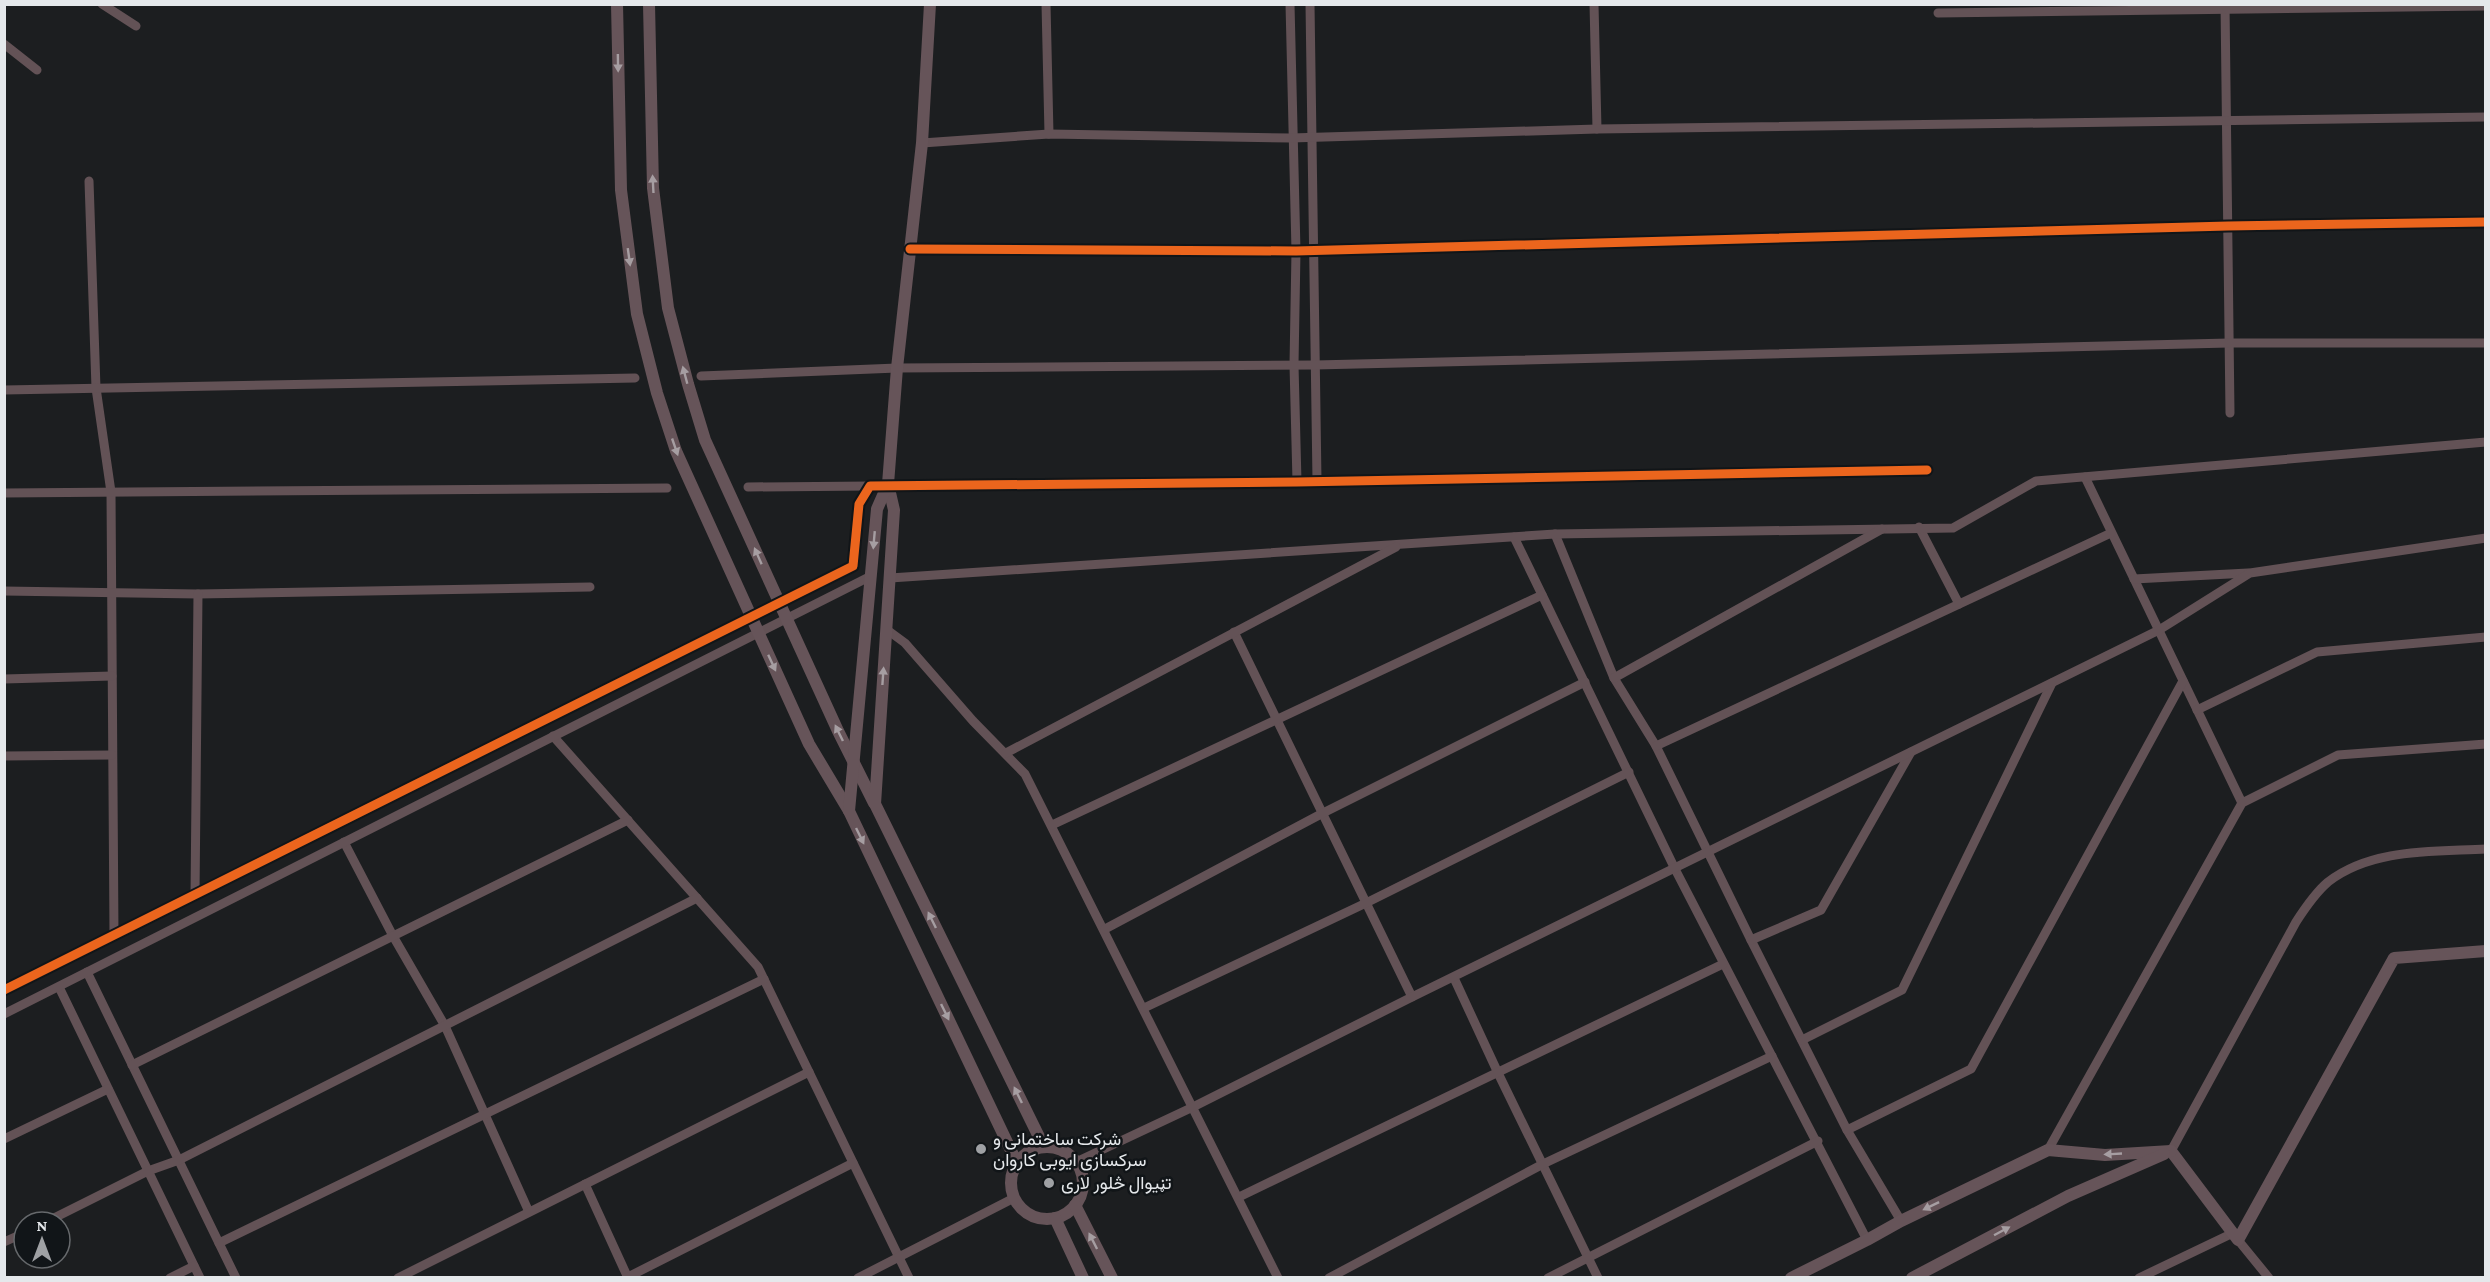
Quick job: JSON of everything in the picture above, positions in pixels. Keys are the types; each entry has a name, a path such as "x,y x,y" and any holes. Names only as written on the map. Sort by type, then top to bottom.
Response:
{"street":[{"path":"102,4 136,26"},
{"path":"617,4 621,190 637,314 657,393 676,451 809,744 849,812 1017,1163"},
{"path":"649,4 652,188 668,308 705,440 853,761 1044,1147"},
{"path":"875,804 894,510 888,484 897,368 922,142 930,4"},
{"path":"1046,4 1049,134"},
{"path":"1290,4 1291,138 1296,250 1294,365 1297,482"},
{"path":"1310,4 1317,481"},
{"path":"1594,4 1597,129"},
{"path":"1938,13 2225,7 2486,6"},
{"path":"2225,7 2230,413"},
{"path":"4,44 37,70"},
{"path":"922,142 1049,134 1291,138 1597,129 2486,117"},
{"path":"89,181 96,388 111,492 114,936"},
{"path":"910,249 1314,250 2228,226 2486,222"},
{"path":"701,376 897,368 1315,365 2229,344 2486,343"},
{"path":"4,390 635,378"},
{"path":"890,578 1555,534 1953,528 2036,481 2486,442"},
{"path":"748,487 1297,482 1927,470"},
{"path":"2085,477 2242,803"},
{"path":"849,812 877,509 888,484"},
{"path":"4,990 853,566 859,504 870,486"},
{"path":"4,493 667,488"},
{"path":"1918,527 1959,604"},
{"path":"1614,678 1883,528"},
{"path":"1656,746 2111,533"},
{"path":"1555,534 1614,678 1656,746 1847,1130 1901,1221"},
{"path":"1514,537 1674,869 1868,1240"},
{"path":"2134,579 2250,573 2486,538"},
{"path":"1006,753 1401,544"},
{"path":"1076,1162 1194,1107 1412,997 2159,630 2250,573"},
{"path":"4,1014 871,576"},
{"path":"4,591 198,594 590,587"},
{"path":"195,895 198,594"},
{"path":"1052,825 1542,595"},
{"path":"886,629 905,643 973,722 1025,774 1105,929 1278,1278"},
{"path":"1234,632 1412,997"},
{"path":"2197,710 2317,651 2486,637"},
{"path":"4,679 112,676"},
{"path":"1847,1130 1971,1069 2183,681"},
{"path":"1105,929 1323,813 1585,682"},
{"path":"1802,1040 1902,990 2052,682"},
{"path":"553,736 758,967 909,1278"},
{"path":"2048,1150 2242,803 2338,755 2486,744"},
{"path":"1751,940 1821,910 1911,752"},
{"path":"4,756 112,755"},
{"path":"1144,1008 1366,903 1629,772"},
{"path":"132,1065 628,820"},
{"path":"344,842 393,936 445,1026 529,1212"},
{"path":"1912,1278 2068,1196 2171,1150 2296,922 2311,900 2328,882 2357,865 2391,855 2486,849"},
{"path":"70,1210 148,1171 179,1160 697,898"},
{"path":"2139,1278 2236,1236 2394,958 2486,951"},
{"path":"1239,1197 1724,964"},
{"path":"87,972 236,1278"},
{"path":"1454,978 1598,1278"},
{"path":"219,1243 764,979"},
{"path":"59,987 200,1278"},
{"path":"1329,1278 1543,1164 1772,1056"},
{"path":"398,1278 809,1072"},
{"path":"4,1139 108,1089"},
{"path":"1548,1278 1818,1141"},
{"path":"1044,1147 1058,1148 1076,1162 1083,1184 1081,1195 1066,1213 1055,1218 1043,1218 1031,1215 1021,1208 1014,1198 1011,1186 1012,1174 1017,1163 1025,1154 1044,1147"},
{"path":"1791,1278 1901,1221 2048,1150 2105,1155 2171,1150"},
{"path":"2171,1150 2269,1278"},
{"path":"585,1184 628,1277 853,1163"},
{"path":"858,1278 1014,1198"},
{"path":"1075,1205 1112,1278"},
{"path":"1055,1218 1083,1278"},
{"path":"170,1278 194,1266"}],"cycle path":[{"path":"910,249 1296,251 2228,226 2486,222"},
{"path":"4,990 853,566 859,504 870,486 1297,482 1927,470"}],"place":[{"name":"شرکت ساختمانی و سرکسازی ایوبی کاروان","path":"981,1149"},
{"name":"تڼیوال څلور لاری","path":"1049,1183"}]}
